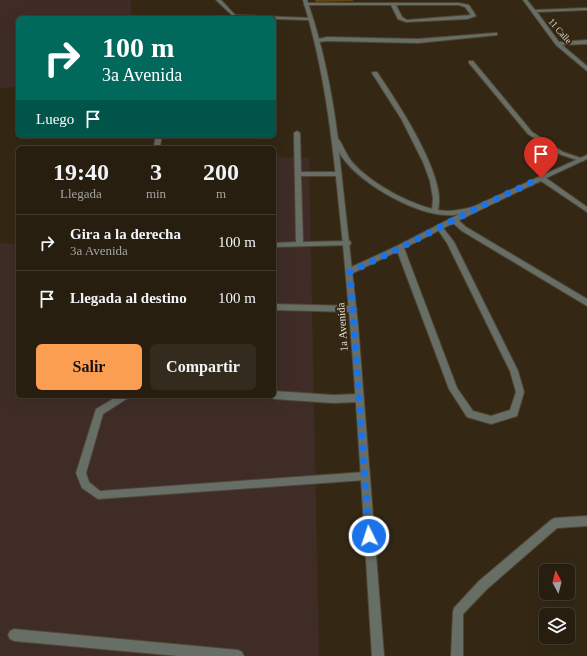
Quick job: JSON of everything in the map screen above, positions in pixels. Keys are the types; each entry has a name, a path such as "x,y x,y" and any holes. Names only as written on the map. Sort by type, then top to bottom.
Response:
{"street":[{"path":"218,0 233,16"},
{"name":"11 Calle","path":"525,0 558,44 587,69"},
{"path":"305,2 459,4 467,6 474,16 467,18 406,21 400,18 392,4"},
{"name":"1a Avenida","path":"305,2 318,40 335,137 347,243 378,656"},
{"path":"534,11 587,9"},
{"path":"276,18 310,19"},
{"path":"318,40 418,41 495,34"},
{"path":"558,44 587,42"},
{"path":"471,62 530,133 561,153 585,158"},
{"path":"375,73 401,113 435,183 438,205 435,211"},
{"path":"297,133 300,244"},
{"path":"335,137 350,164 369,181 400,197 427,210 446,214 477,208"},
{"path":"157,146 158,138"},
{"path":"350,272 477,208 585,158"},
{"path":"299,174 339,174"},
{"path":"541,178 587,210"},
{"path":"454,220 464,229 587,303"},
{"path":"400,248 453,388 470,414 491,420 514,413 520,392 514,371 450,242 439,227"},
{"path":"276,245 347,243"},
{"path":"276,308 353,309"},
{"path":"276,395 359,398"},
{"path":"122,398 99,412 81,473 85,485 98,496 365,476"},
{"path":"457,656 458,612 483,585 555,523 587,522"},
{"path":"14,635 238,656"}],"shaded area":[{"path":"0,0 131,0 131,16 16,16 16,87 0,88"},
{"path":"276,157 309,158 319,656 0,656 0,243 16,244 16,398 276,398"}],"route":[{"path":"369,536 350,272 477,208 541,178"}]}
